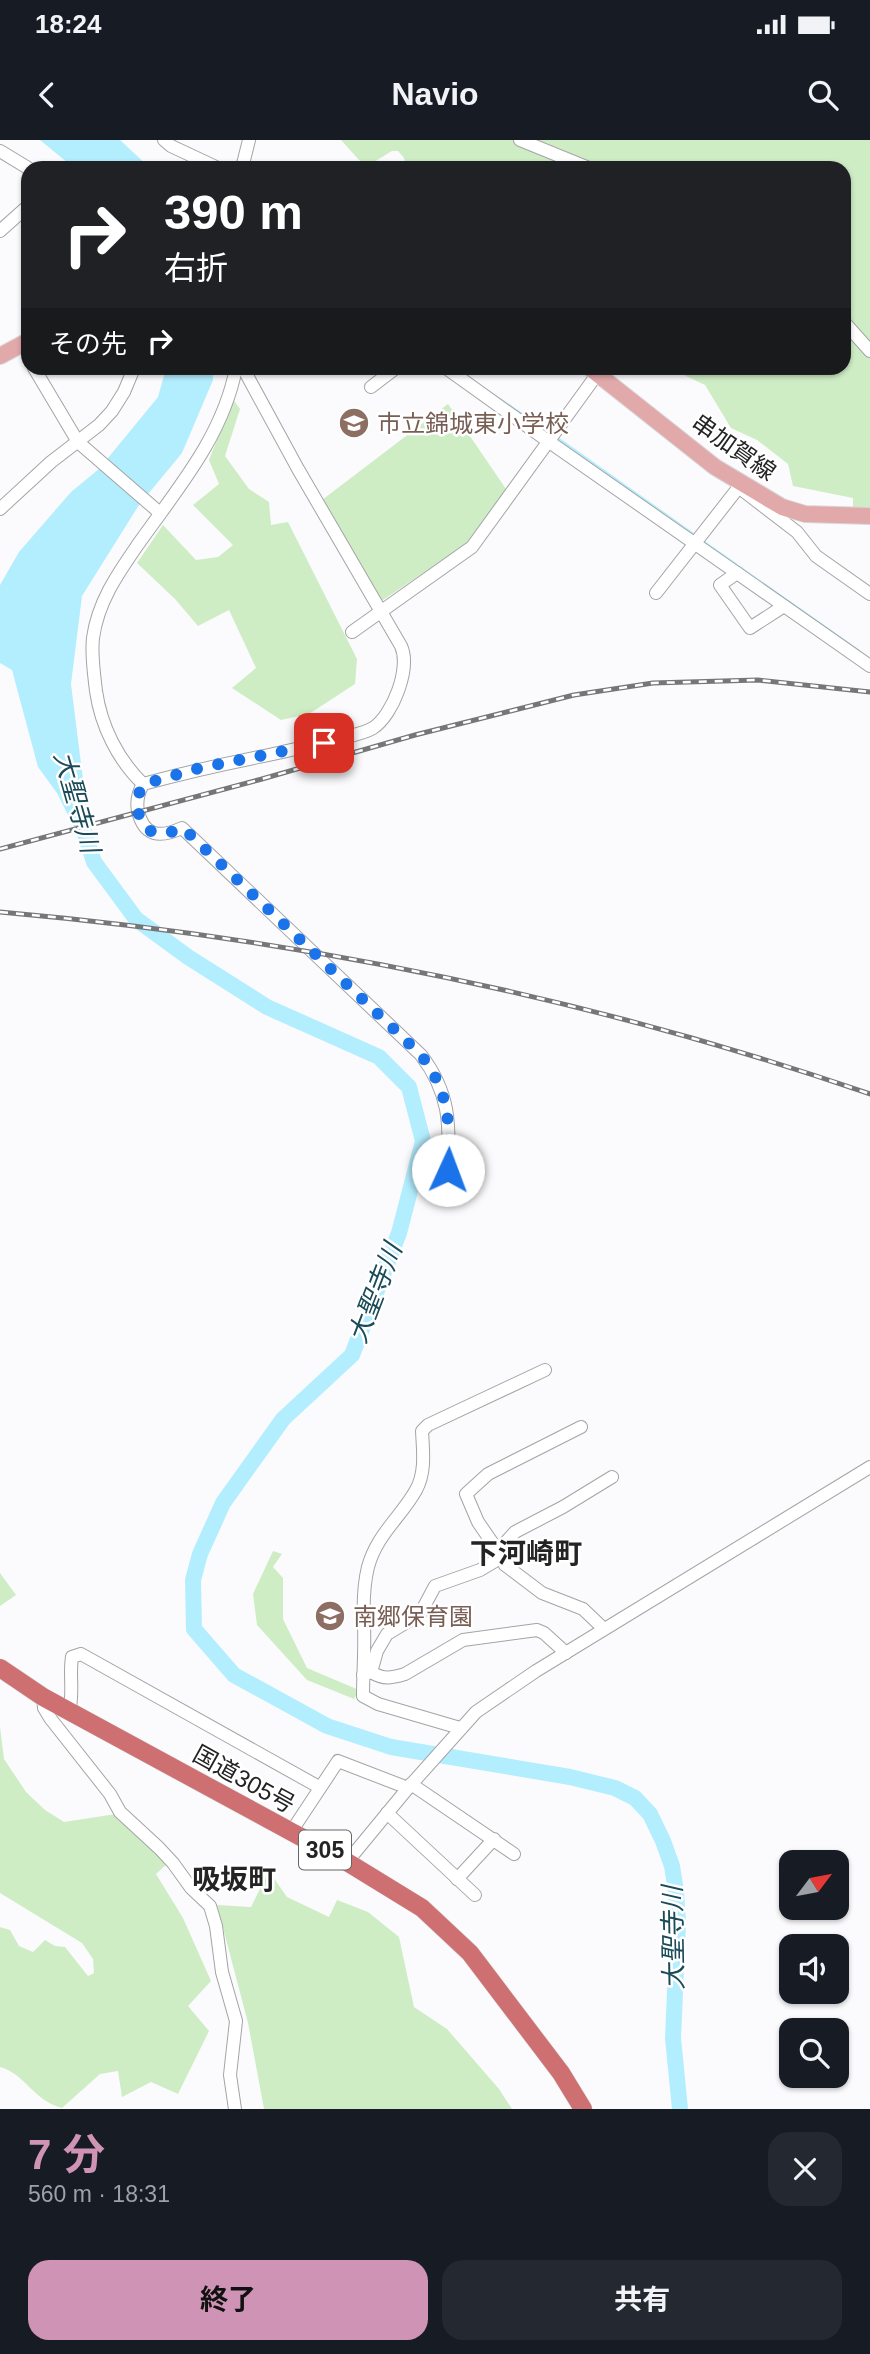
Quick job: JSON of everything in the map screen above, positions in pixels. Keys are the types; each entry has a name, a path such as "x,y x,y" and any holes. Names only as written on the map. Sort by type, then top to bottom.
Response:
{"highway":[{"name":"国道305号","path":"0,1668 43,1698 347,1862 422,1908 470,1953 561,2073 583,2109"}],"main road":[{"path":"0,356 21,349"},
{"name":"串加賀線","path":"600,375 715,467 741,485 782,507 797,513 870,516"}],"street":[{"path":"164,140 203,161"},
{"path":"244,161 249,140"},
{"path":"520,140 572,161"},
{"path":"1,155 21,165"},
{"path":"0,231 21,212"},
{"path":"851,330 870,351"},
{"path":"38,375 81,444 160,513"},
{"path":"0,509 51,462 81,444 112,411 131,375"},
{"path":"144,784 121,757 108,733 98,703 92,656 93,637 100,611 116,575 203,453 223,411 234,375"},
{"path":"247,375 404,654 401,683 388,712 375,727 364,732 200,768 144,784 137,799 141,823 147,830 157,834 167,834 183,828 421,1055 440,1084 447,1108 450,1137 448,1170 465,1166"},
{"path":"371,387 387,375"},
{"path":"456,375 550,438 695,545 870,666"},
{"path":"352,632 472,547 550,438 591,375"},
{"path":"656,593 741,485"},
{"path":"741,485 742,491 797,532 816,556 870,594"},
{"path":"737,573 720,584 750,628 784,606"},
{"path":"367,1674 362,1609 368,1566 389,1525 416,1490 424,1463 422,1432 428,1425 545,1370"},
{"path":"581,1427 488,1474 466,1494 478,1522 505,1565 542,1593 583,1609 604,1629"},
{"path":"347,1862 476,1712 604,1629 870,1467"},
{"path":"460,1728 378,1704 363,1696 367,1674 387,1634 420,1614 435,1586 480,1570 499,1555 515,1532 612,1477"},
{"path":"367,1674 383,1678 394,1677 405,1674 463,1640 537,1630 566,1653"},
{"path":"69,1712 72,1657 81,1654 319,1787"},
{"path":"43,1698 44,1708 50,1718 110,1794 120,1812 159,1848 191,1888 210,1906 216,1926 222,1972 236,2021 230,2075 235,2109"},
{"path":"291,1832 338,1761 410,1786 514,1854"},
{"path":"387,1813 475,1895"},
{"path":"457,1879 494,1839"}],"green space":[{"path":"341,140 870,140 870,509 853,510 853,498 793,486 788,464 757,440 731,428 705,385 684,375 851,375 851,161 405,161 398,151 392,151 376,161 359,160"},
{"path":"233,399 240,409 225,456 249,489 269,502 271,525 288,522 357,659 355,684 309,714 281,720 232,688 256,668 229,610 198,626 175,599 137,563 163,525 196,560 218,557 233,545 193,505 219,484 209,460"},
{"path":"448,404 506,489 469,542 380,602 322,500"},
{"path":"273,1551 282,1554 273,1567 283,1578 283,1619 307,1668 359,1690 354,1699 307,1680 257,1625 253,1594"},
{"path":"0,1573 16,1595 0,1606"},
{"path":"0,1727 4,1759 26,1792 45,1810 64,1822 116,1814 167,1864 156,1874 183,1918 211,1981 188,2006 209,2031 178,2094 151,2082 122,2097 118,2071 100,2074 62,2108 43,2099 16,2075 0,2067 0,1927 10,1930 19,1946 33,1952 45,1940 55,1946 65,1947 88,1976 94,1973 93,1959 82,1943 0,1893"},
{"path":"269,1871 287,1897 329,1917 337,1900 368,1912 399,1937 414,2007 447,2029 499,2089 512,2109 264,2109 248,2023 217,1905 251,1907"}],"water":[{"path":"40,140 120,140 142,161 66,161"},
{"path":"164,375 213,375 182,453 139,505 82,596 71,684 88,819 72,823 57,793 38,767 12,670 0,663 0,585 19,552 71,492 99,469 158,397"}],"waterway":[{"path":"489,392 550,433"},
{"path":"556,437 696,536"},
{"path":"704,542 859,651"},
{"name":"大聖寺川","path":"75,803 94,862 136,919 188,957 267,1007 379,1057 409,1087 423,1141 399,1233 352,1355 283,1419 223,1503 200,1554 193,1580 194,1629 234,1675 327,1726 391,1747 570,1777 615,1788 635,1798 650,1814 663,1841 672,1866 676,1891 678,1923 673,2038 680,2109"}],"railway":[{"path":"0,849 415,735 574,695 653,683 758,680 870,692"},
{"path":"0,912 221,938 440,976 657,1028 870,1094"}],"place":[{"name":"市立錦城東小学校","path":"354,423"},
{"name":"南郷保育園","path":"330,1616"}],"district":[{"name":"下河崎町","path":"526,1553"},
{"name":"吸坂町","path":"234,1879"}],"route":[{"path":"324,743 200,768 144,784 137,799 141,823 147,830 157,834 167,834 183,828 421,1055 440,1084 447,1108 450,1137 448,1170"}]}
